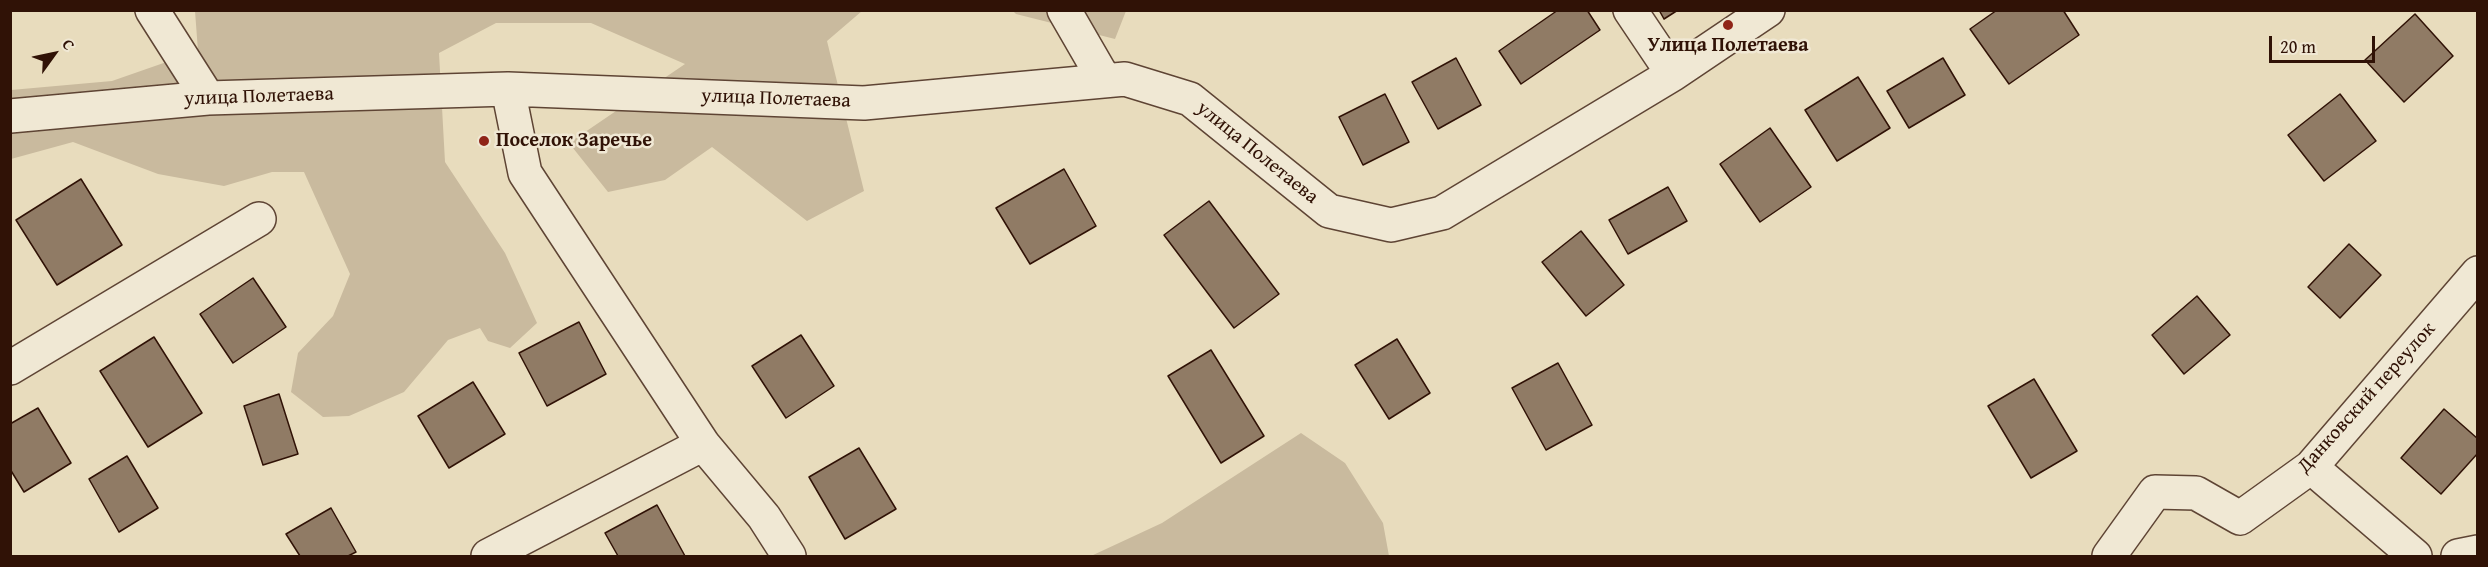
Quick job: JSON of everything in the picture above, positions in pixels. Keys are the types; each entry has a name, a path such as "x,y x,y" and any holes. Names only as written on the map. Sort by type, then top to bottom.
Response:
{"street":[{"path":"152,10 207,98"},
{"path":"1064,10 1105,81"},
{"path":"1630,10 1673,74"},
{"name":"улица Полетаева","path":"10,116 207,98 508,89 864,103 1125,79 1190,99 1329,211 1391,225 1442,213 1673,74 1768,10"},
{"path":"508,89 525,173 703,444 764,517 789,556"},
{"path":"10,368 259,219"},
{"name":"Данковский переулок","path":"2109,556 2155,492 2196,493 2240,518 2311,467 2478,273"},
{"path":"488,556 703,444"},
{"path":"2311,467 2415,556"},
{"path":"2458,556 2478,552"}],"shaded area":[{"path":"195,11 862,11 827,41 864,191 807,221 712,147 665,180 608,192 569,143 685,64 591,23 496,23 439,53 445,162 505,253 537,323 510,348 488,341 480,328 448,340 404,392 349,416 323,417 291,392 298,353 333,316 350,274 304,172 272,172 224,186 158,174 73,142 11,159 11,90 112,81 198,51"},
{"path":"1013,11 1126,11 1115,39 1016,14"},
{"path":"1301,433 1345,463 1383,523 1389,556 1091,556 1162,523"}],"building":[{"path":"1558,10 1587,10 1600,30 1521,84 1499,51"},
{"path":"1659,10 1678,10 1664,19"},
{"path":"1997,10 2063,10 2079,35 2009,84 1970,29"},
{"path":"2415,14 2453,56 2404,102 2365,60"},
{"path":"1456,58 1481,105 1438,129 1412,82"},
{"path":"1943,58 1965,95 1909,128 1887,91"},
{"path":"1858,77 1890,128 1837,161 1805,110"},
{"path":"1385,94 1409,142 1363,165 1339,117"},
{"path":"2340,94 2376,141 2324,181 2288,135"},
{"path":"1770,128 1811,187 1760,222 1720,164"},
{"path":"1064,169 1096,226 1030,264 996,208"},
{"path":"81,179 122,245 57,285 16,220"},
{"path":"1668,187 1687,221 1628,254 1609,220"},
{"path":"1209,201 1279,294 1234,328 1164,235"},
{"path":"1581,231 1624,285 1586,316 1542,262"},
{"path":"2349,244 2381,275 2340,318 2308,287"},
{"path":"253,278 286,327 233,363 200,314"},
{"path":"2197,296 2230,335 2184,374 2152,335"},
{"path":"579,322 606,374 547,406 519,353"},
{"path":"801,335 834,386 786,418 752,366"},
{"path":"154,337 202,413 148,447 100,371"},
{"path":"1397,339 1430,393 1389,419 1355,365"},
{"path":"1211,350 1264,436 1221,463 1168,376"},
{"path":"1558,363 1592,425 1546,450 1512,388"},
{"path":"2034,379 2077,451 2031,478 1988,406"},
{"path":"473,382 505,434 449,468 418,416"},
{"path":"279,394 298,454 263,465 244,406"},
{"path":"38,408 71,463 24,492 10,469 10,424"},
{"path":"2444,409 2478,439 2478,453 2441,494 2401,458"},
{"path":"859,448 896,509 845,539 809,477"},
{"path":"127,456 158,508 119,532 89,479"},
{"path":"657,505 685,556 618,556 605,533"},
{"path":"331,508 356,552 348,556 300,556 286,534"}],"place":[{"name":"Улица Полетаева","path":"1728,25"},
{"name":"Поселок Заречье","path":"484,141"}]}
